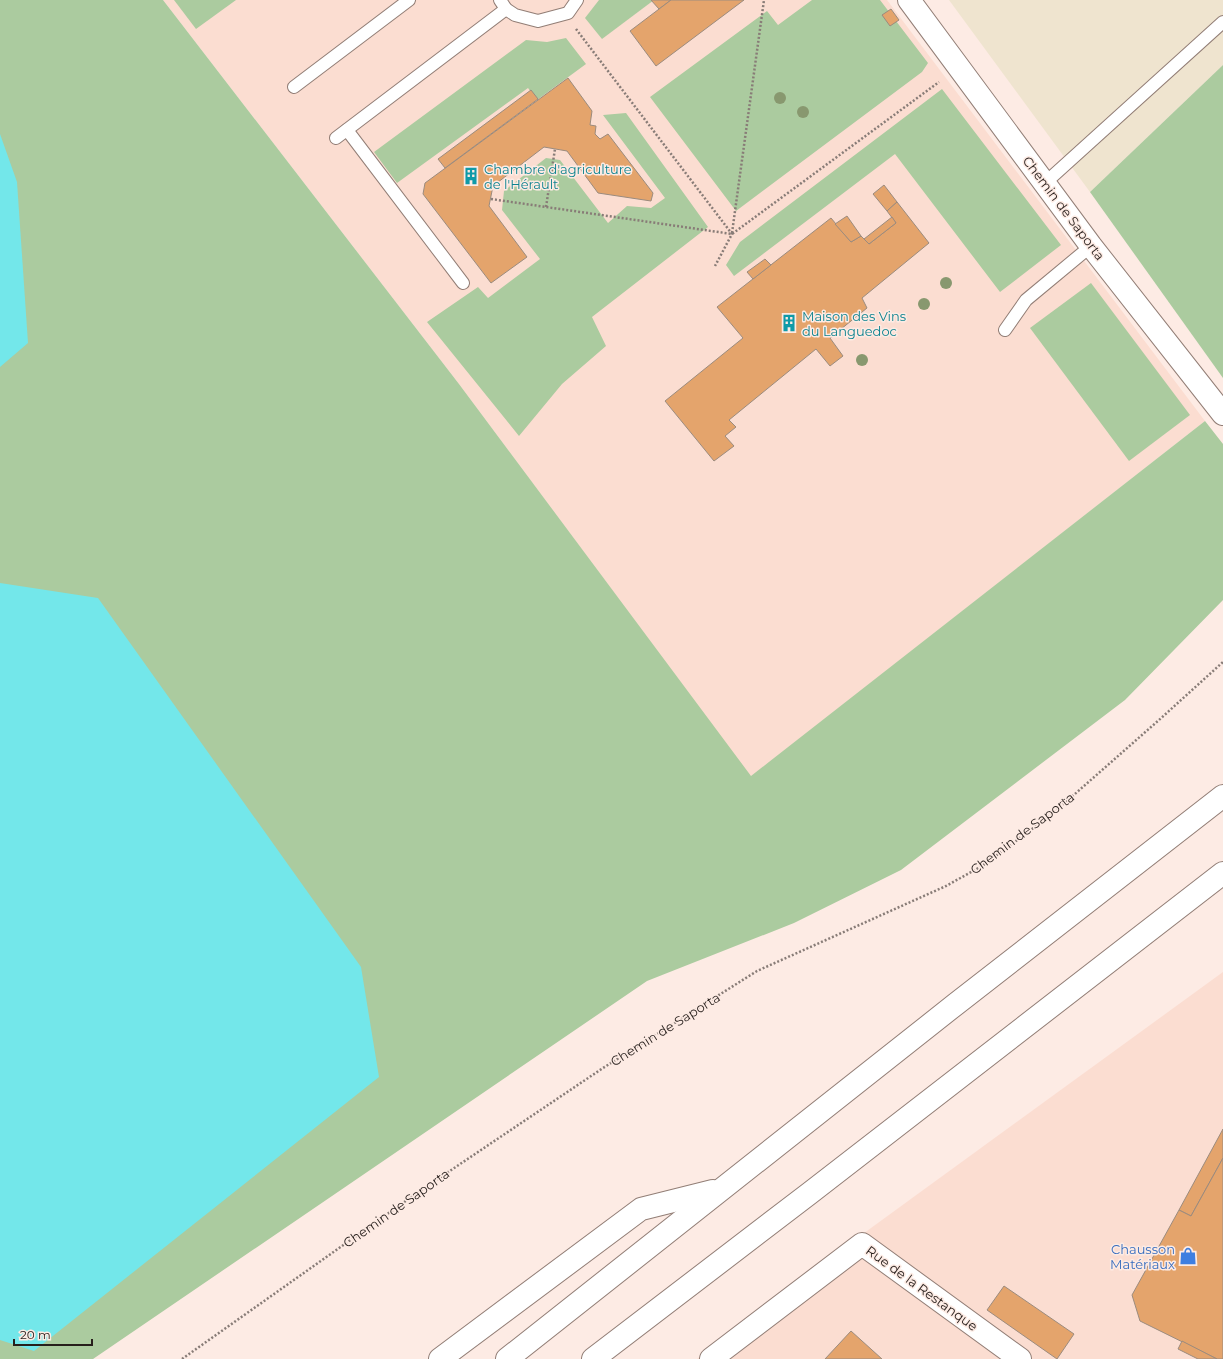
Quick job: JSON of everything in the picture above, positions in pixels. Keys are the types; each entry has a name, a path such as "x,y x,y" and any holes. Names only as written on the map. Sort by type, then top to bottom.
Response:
{"main road":[{"name":"Chemin de Saporta","path":"909,0 1091,246 1223,414"},
{"path":"507,1359 722,1188 1223,796"},
{"path":"593,1359 804,1198 1223,873"},
{"path":"440,1359 641,1209 722,1188"},
{"name":"Rue de la Restanque","path":"711,1359 862,1244 1020,1359"}],"lane":[{"path":"294,87 409,0"},
{"path":"336,138 503,5 515,15 538,22 568,13 577,0"},
{"path":"1045,183 1223,22"},
{"path":"347,130 463,283"},
{"path":"1005,330 1026,300 1091,246"}],"path":[{"path":"715,266 732,234 764,0"},
{"path":"564,14 732,234"},
{"path":"491,199 732,234 959,68"},
{"path":"546,207 555,149"},
{"name":"Chemin de Saporta","path":"182,1359 417,1193 590,1077 757,971 946,886 982,866 1050,815 1223,662"}],"shaded area":[{"path":"163,0 887,0 1205,421 751,777 459,384"},
{"path":"949,0 1223,0 1223,65 1090,192"},
{"path":"1223,972 1223,1359 697,1359 871,1228"}],"green space":[{"path":"0,0 163,0 459,384 751,776 1205,421 1223,444 1223,600 1125,700 901,870 794,923 647,981 93,1359 0,1359"},
{"path":"174,0 236,0 196,29"},
{"path":"599,0 654,0 602,39 585,18"},
{"path":"812,0 880,0 928,63 922,72 736,211 650,97 767,11 778,25"},
{"path":"566,38 586,64 537,100 528,88 397,183 374,152 526,40 547,42"},
{"path":"1223,65 1223,378 1090,192"},
{"path":"942,89 1061,245 1000,292 895,154 734,276 726,265 740,242"},
{"path":"626,113 708,227 592,317 606,346 562,384 519,436 427,322 478,287 488,298 540,259 502,210 504,191 546,158 560,160 608,223 627,206 651,208 665,198 603,115"},
{"path":"1091,283 1190,415 1129,461 1030,328"}],"water":[{"path":"0,134 17,182 28,343 0,367"},
{"path":"0,583 98,598 361,967 379,1077 34,1351 0,1340"}],"building":[{"path":"651,0 671,0 659,9"},
{"path":"671,0 744,0 656,66 630,31"},
{"path":"891,9 899,20 890,26 882,15"},
{"name":"Chambre d'agriculture de l'Hérault","path":"568,78 592,111 590,125 596,126 595,134 600,139 608,134 653,193 651,201 598,193 567,151 544,147 493,186 489,206 527,257 491,283 423,194 425,183"},
{"path":"531,90 538,99 445,168 438,159"},
{"path":"884,185 897,202 887,211 873,194"},
{"name":"Maison des Vins du Languedoc","path":"897,202 929,243 862,298 867,308 830,338 843,356 830,366 816,349 729,420 736,427 725,436 734,446 714,461 665,401 743,338 717,307 831,218 851,242 861,236 869,244 896,223 887,211"},
{"path":"847,216 861,236 851,242 835,224"},
{"path":"892,217 896,223 869,244 864,239"},
{"path":"765,259 771,265 753,279 747,272"},
{"path":"1223,1129 1223,1158 1191,1216 1179,1210"},
{"name":"Chausson Matériaux","path":"1223,1158 1223,1359 1217,1359 1140,1321 1132,1295 1179,1210 1191,1216"},
{"path":"1004,1286 1074,1334 1057,1359 987,1310"},
{"path":"851,1331 882,1359 825,1359"},
{"path":"1182,1341 1217,1359 1198,1359 1178,1349"}],"place":[{"name":"Chambre d'agriculture de l'Hérault","path":"471,176"},
{"name":"Maison des Vins du Languedoc","path":"789,323"},
{"name":"Chausson Matériaux","path":"1188,1256"}]}
